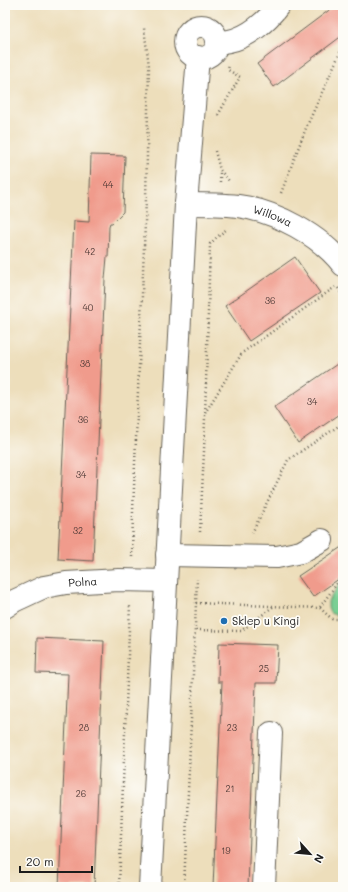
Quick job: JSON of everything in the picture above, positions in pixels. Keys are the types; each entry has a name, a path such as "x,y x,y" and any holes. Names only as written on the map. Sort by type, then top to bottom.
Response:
{"street":[{"path":"217,42 230,41 254,30 279,5"},
{"path":"198,26 206,27 213,31 217,42 212,53 205,57 198,57 190,53 185,43 187,35 192,29 198,26"},
{"path":"150,887 186,204 198,57"},
{"name":"Willowa","path":"186,204 237,206 255,209 290,223 317,240 343,265"},
{"path":"167,555 277,557 301,552 322,540"},
{"name":"Polna","path":"5,607 19,598 44,587 66,583 119,580 166,581"},
{"path":"264,887 272,733"}],"path":[{"path":"132,559 146,192 149,66 144,28"},
{"path":"279,198 290,166 306,128 343,46"},
{"path":"217,120 219,113 240,77"},
{"path":"214,150 220,170 231,182"},
{"path":"184,887 205,413 210,244 232,226"},
{"path":"205,413 242,353 337,286 343,296"},
{"path":"241,556 288,460 343,423"},
{"path":"320,608 343,575"},
{"path":"119,887 131,598"},
{"path":"196,603 320,608 332,619 343,619"},
{"path":"196,630 241,631 274,606"}],"green space":[{"path":"343,579 343,615 338,616 330,613 328,601"}],"building":[{"path":"336,5 343,5 343,35 274,87 257,64"},
{"path":"91,155 125,156 123,212 112,223 110,223 109,226 108,258 107,257 105,279 93,561 58,559 74,221 89,222"},
{"path":"295,257 320,293 249,341 225,306"},
{"path":"343,360 343,412 298,443 274,407"},
{"path":"343,546 343,576 313,597 298,576"},
{"path":"37,638 104,641 94,887 59,887 68,674 36,673"},
{"path":"219,643 278,645 276,683 256,683 248,887 213,887 222,682 218,682"}],"place":[{"name":"Sklep u Kingi","path":"224,621"}]}
